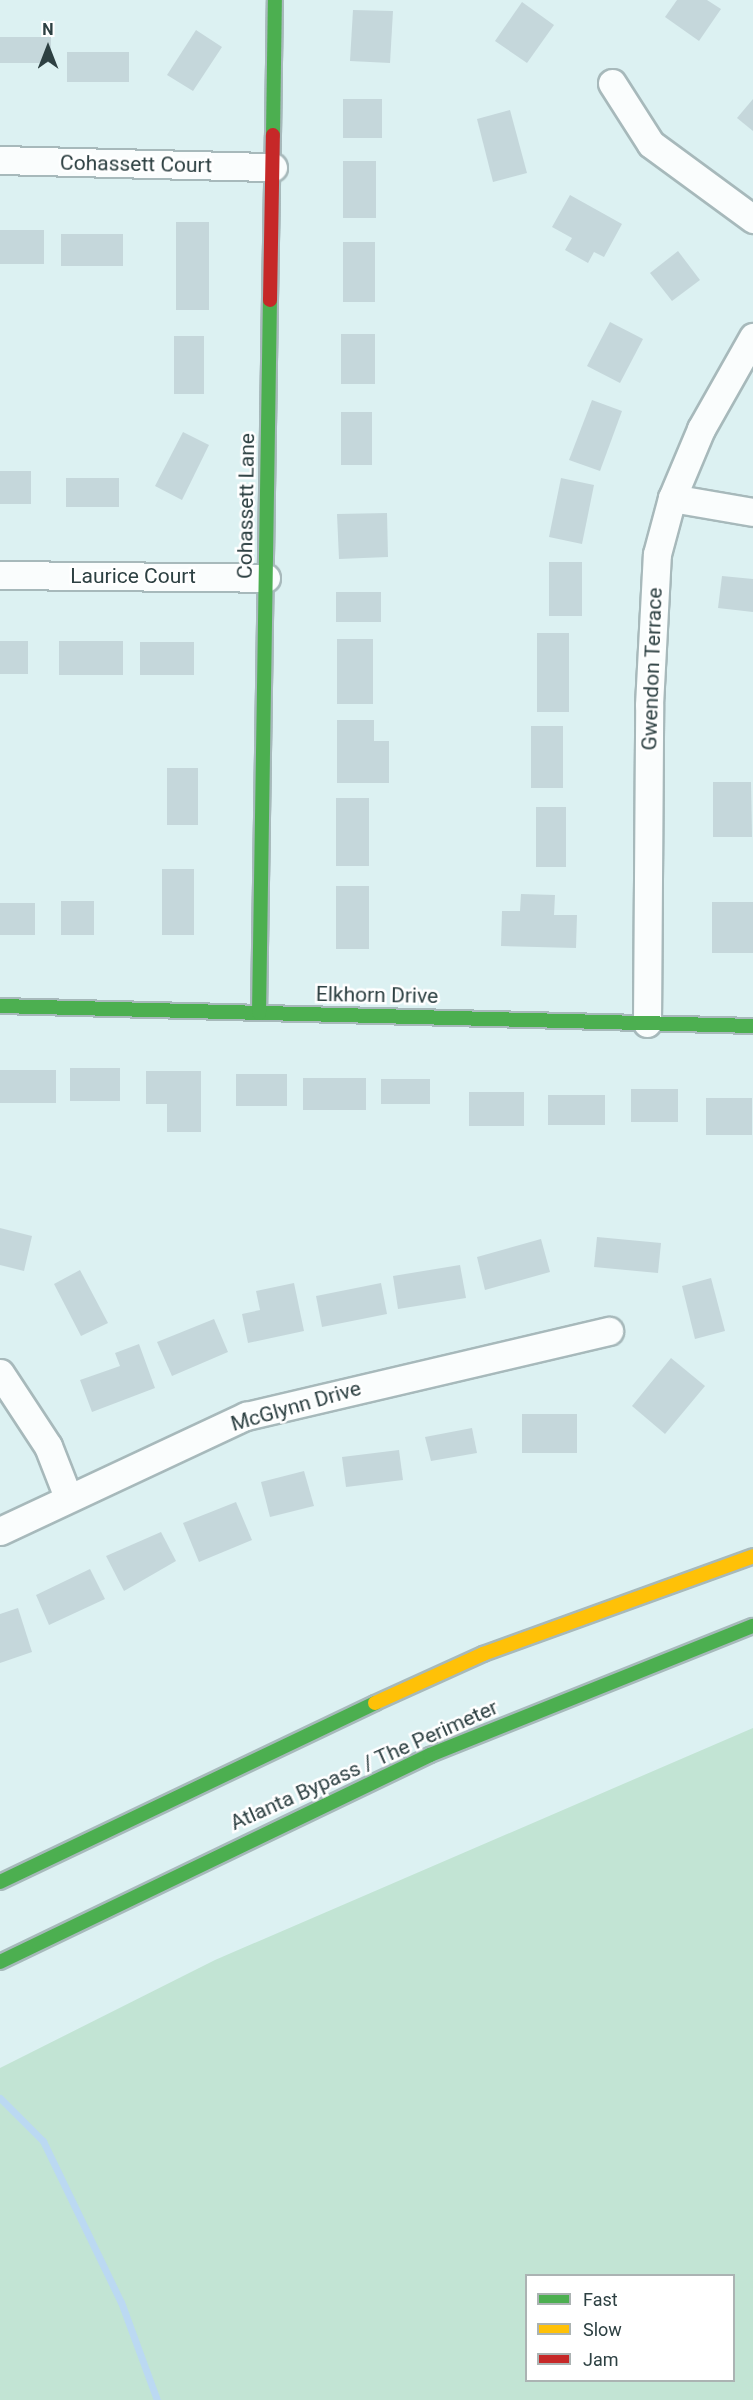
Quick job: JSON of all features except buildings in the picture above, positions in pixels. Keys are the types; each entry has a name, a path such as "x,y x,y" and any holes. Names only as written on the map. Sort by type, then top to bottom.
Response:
{"main road":[{"name":"Cohassett Lane","path":"259,1013 275,0"},
{"name":"Elkhorn Drive","path":"0,1006 753,1026"},
{"path":"0,1882 251,1759 483,1654 753,1556"},
{"name":"Atlanta Bypass / The Perimeter","path":"0,1962 430,1755 753,1626"}],"street":[{"path":"612,83 651,144 753,219"},
{"name":"Cohassett Court","path":"0,160 273,167"},
{"name":"Gwendon Terrace","path":"647,1023 649,705 657,554 672,498 701,429 753,337"},
{"path":"672,498 753,512"},
{"name":"Laurice Court","path":"0,575 266,578"},
{"name":"McGlynn Drive","path":"0,1531 68,1497 246,1416 609,1331"},
{"path":"0,1373 48,1446 68,1497"}],"green space":[{"path":"753,1728 753,2400 0,2400 0,2068 215,1960"}],"waterway":[{"path":"0,2098 43,2141 121,2302 157,2400"}],"traffic: fast":[{"path":"273,135 275,0"},
{"path":"259,1013 270,300"},
{"path":"0,1006 753,1026"},
{"path":"0,1962 430,1755 753,1626"},
{"path":"0,1882 375,1703"}],"traffic: slow":[{"path":"375,1703 483,1654 753,1556"}],"traffic: jam":[{"path":"270,300 273,135"}]}
